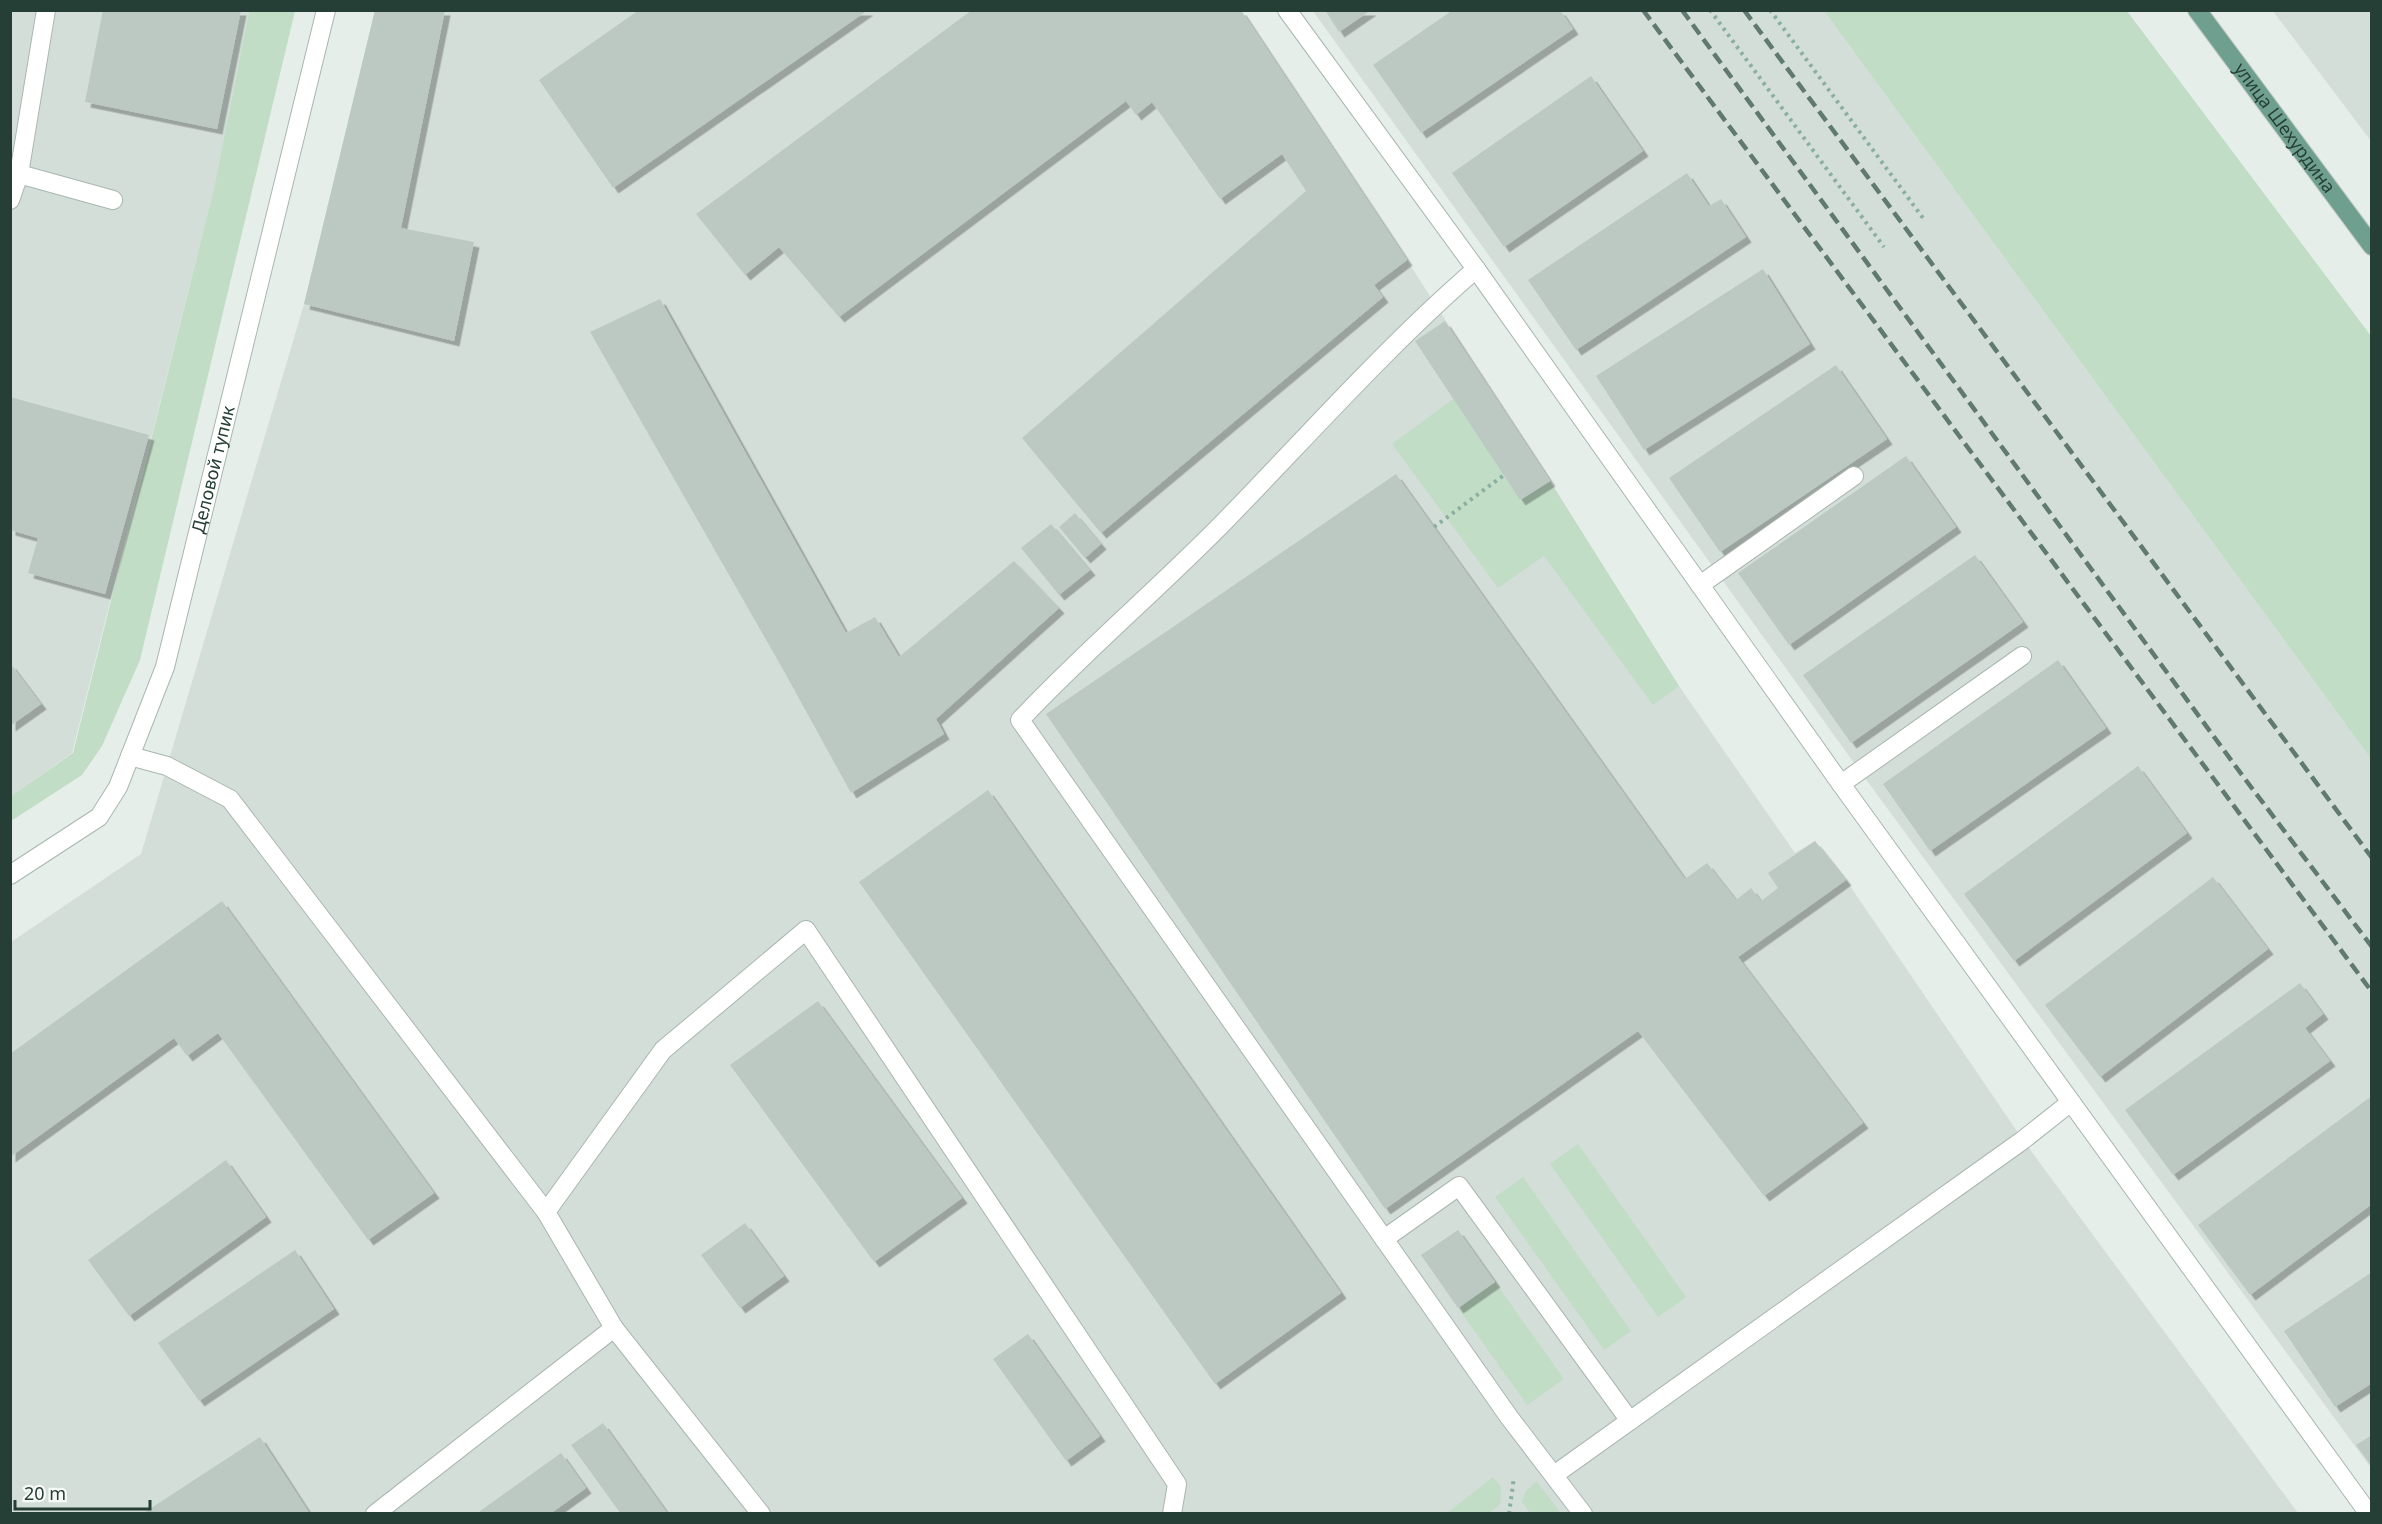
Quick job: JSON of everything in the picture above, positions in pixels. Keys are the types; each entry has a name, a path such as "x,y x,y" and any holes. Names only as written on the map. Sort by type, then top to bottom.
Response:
{"main road":[{"name":"улица Шехурдина","path":"2197,10 2372,246"}],"street":[{"path":"10,201 19,174 46,10"},
{"name":"Деловой тупик","path":"10,875 99,817 118,787 165,667 326,10"},
{"path":"1287,10 1476,269 1841,784 2369,1514"},
{"path":"19,174 113,200"},
{"path":"1476,269 1435,304 1220,526 1067,670 1020,720 1509,1417 1582,1514"},
{"path":"1700,585 1854,476"},
{"path":"1841,784 2022,656"},
{"path":"130,756 167,766 230,800 546,1212 614,1328 760,1514"},
{"path":"546,1212 663,1050 806,930 1177,1484 1172,1514"},
{"path":"1554,1475 2024,1140 2071,1102"},
{"path":"1384,1239 1459,1186 1630,1421"},
{"path":"375,1514 614,1328"}],"path":[{"path":"1710,10 1884,247"},
{"path":"1770,10 1923,219"},
{"path":"1434,527 1504,476"}],"shaded area":[{"path":"375,10 1241,11 1407,260 1679,686 1795,853 1815,841 1846,880 2023,1140 2298,1513 11,1514 11,942 141,854 304,304"},
{"path":"11,11 249,11 214,188 72,753 11,796"},
{"path":"1313,11 1824,11 2371,759 2371,1468 1854,763"},
{"path":"2273,11 2371,11 2371,141"}],"green space":[{"path":"249,11 295,11 140,660 102,746 82,775 11,821 11,796 73,753 214,188"},
{"path":"1824,11 2127,11 2371,336 2371,759"},
{"path":"1453,399 1520,500 1550,481 1679,686 1653,705 1544,556 1498,588 1392,444"},
{"path":"1578,1144 1686,1297 1658,1317 1550,1164"},
{"path":"1523,1177 1631,1331 1604,1350 1495,1197"},
{"path":"1495,1282 1564,1379 1527,1405 1458,1308"},
{"path":"1493,1477 1501,1487 1500,1505 1489,1513 1447,1513"},
{"path":"1536,1481 1561,1513 1530,1513 1522,1502 1526,1491"}],"building":[{"path":"103,10 241,10 217,129 85,102"},
{"path":"375,10 445,10 401,228 474,242 454,341 304,304"},
{"path":"639,10 868,10 613,188 539,80"},
{"path":"972,10 1241,10 1407,260 1374,285 1383,297 1101,533 1022,438 1306,191 1282,154 1220,199 1152,102 1136,115 1126,101 839,317 779,247 745,275 696,214"},
{"path":"1325,10 1371,10 1339,32"},
{"path":"1453,10 1560,10 1573,29 1421,133 1373,65"},
{"path":"1591,76 1643,151 1504,247 1452,173"},
{"path":"1687,173 1709,206 1721,199 1746,237 1576,350 1528,280"},
{"path":"1763,269 1810,344 1644,450 1596,376"},
{"path":"660,299 846,633 875,617 899,657 1014,561 1059,608 936,719 944,734 851,793 590,332"},
{"path":"1445,321 1550,481 1520,500 1415,341"},
{"path":"1836,365 1887,439 1720,552 1669,478"},
{"path":"10,397 149,435 105,594 28,573 38,538 10,530"},
{"path":"1906,456 1956,527 1789,645 1738,573"},
{"path":"1396,474 1685,879 1707,863 1736,900 1751,888 1761,901 1778,888 1768,873 1815,841 1846,880 1738,957 1863,1123 1764,1196 1638,1031 1385,1209 1046,714"},
{"path":"1075,513 1101,544 1085,558 1059,527"},
{"path":"1051,524 1090,570 1059,595 1021,548"},
{"path":"1975,555 2023,622 1851,743 1803,675"},
{"path":"2058,660 2106,728 1930,851 1883,784"},
{"path":"10,663 41,704 10,726"},
{"path":"2138,766 2187,833 2014,961 1964,894"},
{"path":"988,790 1341,1293 1215,1384 859,882"},
{"path":"2213,877 2268,949 2100,1077 2045,1005"},
{"path":"222,901 434,1193 368,1240 218,1033 187,1056 174,1038 10,1157 10,1054"},
{"path":"2300,983 2323,1014 2305,1028 2330,1061 2173,1175 2125,1110"},
{"path":"818,1001 962,1198 874,1262 730,1065"},
{"path":"2369,1098 2372,1101 2372,1204 2250,1295 2198,1225"},
{"path":"226,1160 266,1217 129,1316 88,1260"},
{"path":"745,1223 784,1276 740,1308 701,1255"},
{"path":"1458,1230 1495,1282 1458,1308 1421,1255"},
{"path":"295,1250 334,1309 199,1401 158,1343"},
{"path":"2372,1272 2372,1383 2335,1407 2284,1331"},
{"path":"1028,1334 1100,1436 1066,1461 993,1359"},
{"path":"603,1423 668,1514 621,1514 571,1445"},
{"path":"2372,1435 2372,1467 2356,1445"},
{"path":"260,1437 310,1514 142,1514"},
{"path":"561,1453 586,1488 550,1514 476,1514"}],"railway":[{"path":"1643,10 2372,992"},
{"path":"1682,10 2242,775 2372,947"},
{"path":"1744,10 2372,858"}]}
